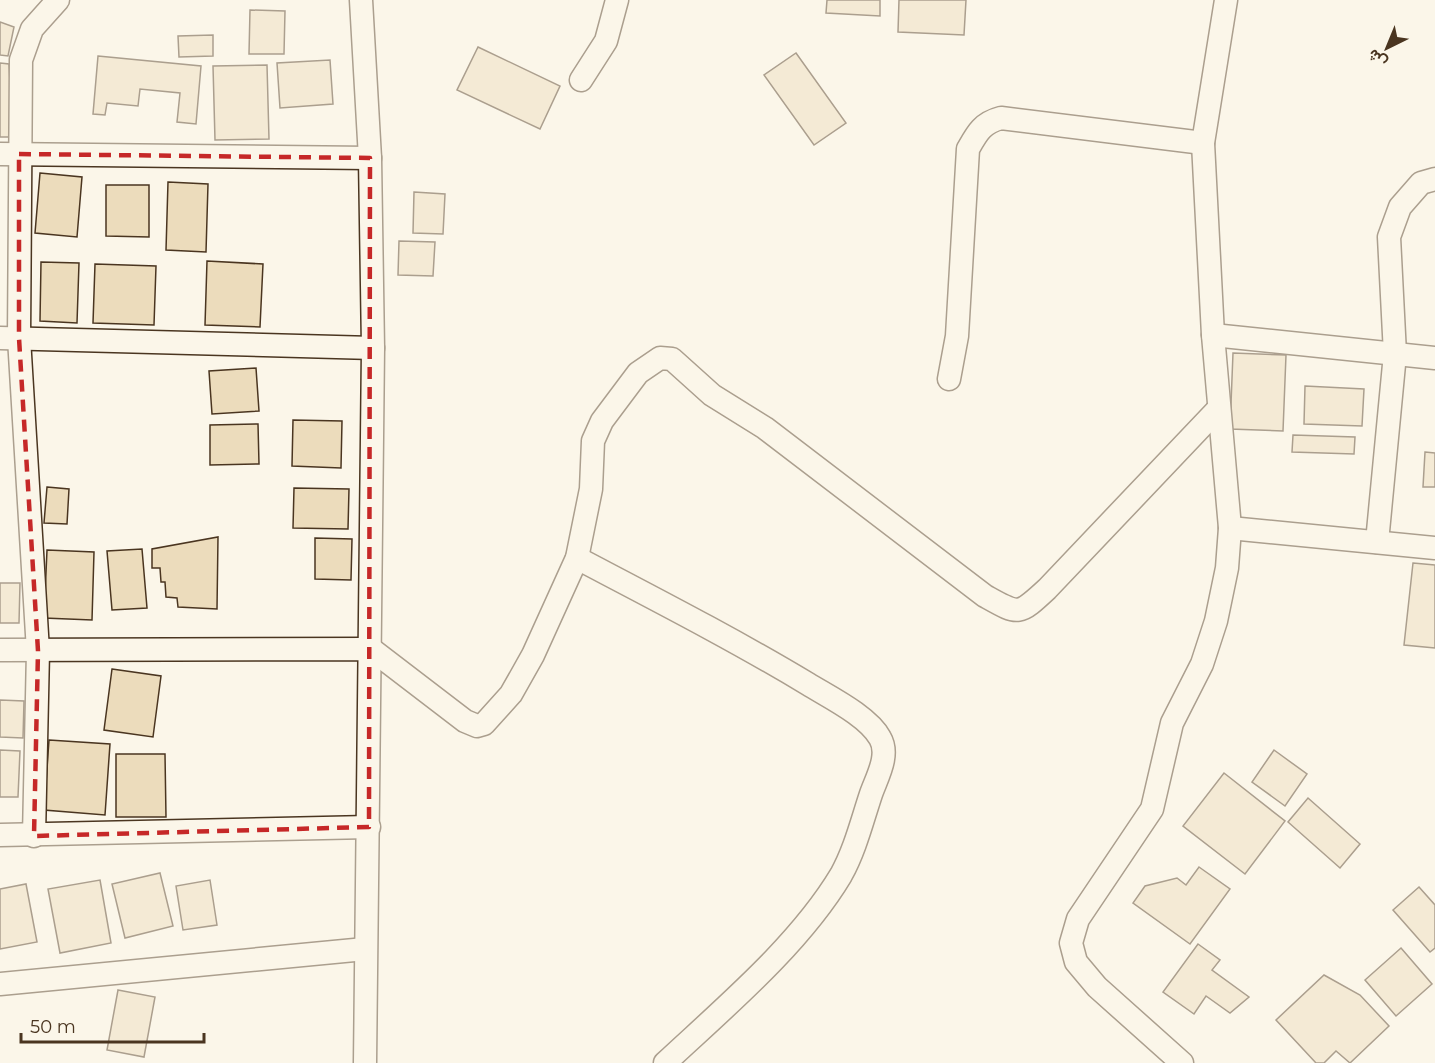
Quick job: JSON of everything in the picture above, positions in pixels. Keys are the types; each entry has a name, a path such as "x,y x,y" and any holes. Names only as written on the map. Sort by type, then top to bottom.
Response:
{"street":[{"path":"34,836 38,651 9,338 9,154 21,60 32,28 58,0"},
{"path":"361,0 370,158 373,348 365,1063"},
{"path":"581,80 606,41 617,0"},
{"path":"1182,1063 1097,987 1076,962 1071,943 1078,919 1152,809 1172,723 1202,664 1216,621 1227,568 1230,528 1213,335 1203,143 1226,0"},
{"path":"949,379 960,301 968,149 979,130 990,121 1001,118 1203,143"},
{"path":"9,154 370,158"},
{"path":"1377,542 1395,354 1389,237 1400,207 1421,183 1435,179"},
{"path":"1213,335 1435,358"},
{"path":"9,338 373,348"},
{"path":"0,650 371,649 465,721 477,726 484,724 511,694 533,655 577,558 591,489 593,441 602,421 638,373 660,358 672,359 712,395 765,428 985,596 1011,610 1025,609 1047,589 1219,408"},
{"path":"1230,528 1435,548"},
{"path":"577,558 732,639 853,711 879,736 884,746 883,761 842,874 818,908 753,981 665,1063"},
{"path":"0,835 369,827"},
{"path":"0,984 365,949"}],"highlighted area":[{"path":"19,154 370,158 369,827 34,836 38,651 19,338"}],"building":[{"path":"827,0 880,0 880,16 826,13"},
{"path":"899,0 966,0 964,35 898,32"},
{"path":"250,10 285,11 284,54 249,54"},
{"path":"0,22 14,27 8,56 0,55"},
{"path":"213,35 213,56 179,57 178,36"},
{"path":"478,47 560,86 540,129 457,90"},
{"path":"796,53 846,123 814,145 764,75"},
{"path":"98,56 201,66 196,124 177,122 180,93 140,89 138,106 107,103 105,115 93,114"},
{"path":"330,60 333,104 280,108 277,63"},
{"path":"0,63 9,64 13,137 0,137"},
{"path":"267,65 269,139 215,140 213,66"},
{"path":"40,173 82,177 77,237 35,233"},
{"path":"168,182 208,184 206,252 166,250"},
{"path":"106,185 149,185 149,237 106,236"},
{"path":"414,192 445,194 443,234 413,233"},
{"path":"399,241 435,242 433,276 398,275"},
{"path":"207,261 263,264 260,327 205,325"},
{"path":"41,262 79,263 77,323 40,321"},
{"path":"95,264 156,266 154,325 93,323"},
{"path":"1233,353 1286,355 1283,431 1230,429"},
{"path":"256,368 259,411 212,414 209,371"},
{"path":"1305,386 1364,389 1362,426 1304,424"},
{"path":"293,420 342,421 341,468 292,466"},
{"path":"258,424 259,464 210,465 210,425"},
{"path":"1293,435 1355,437 1354,454 1292,452"},
{"path":"1425,452 1435,453 1435,487 1423,487"},
{"path":"47,487 69,489 67,524 44,523"},
{"path":"294,488 349,489 348,529 293,528"},
{"path":"218,537 217,609 178,607 177,598 166,597 165,582 161,582 160,568 152,568 152,549"},
{"path":"315,538 352,539 351,580 315,579"},
{"path":"142,549 147,608 112,610 107,551"},
{"path":"47,550 94,552 92,620 44,618"},
{"path":"1413,563 1435,565 1435,648 1404,645"},
{"path":"0,583 20,583 19,623 0,623"},
{"path":"112,669 161,676 153,737 104,730"},
{"path":"0,700 24,701 23,738 0,737"},
{"path":"49,740 110,744 105,815 44,810"},
{"path":"0,750 20,751 18,797 0,797"},
{"path":"1274,750 1307,774 1285,806 1252,782"},
{"path":"116,754 165,754 166,817 116,817"},
{"path":"1224,773 1285,821 1245,874 1183,826"},
{"path":"1308,798 1360,844 1340,868 1288,822"},
{"path":"1199,867 1230,889 1190,944 1133,903 1145,886 1177,878 1186,885"},
{"path":"160,873 173,926 125,938 112,884"},
{"path":"100,880 111,943 60,953 48,889"},
{"path":"210,880 217,925 183,930 176,886"},
{"path":"26,884 37,942 0,949 0,889"},
{"path":"1419,887 1435,905 1435,948 1430,952 1393,910"},
{"path":"1198,944 1220,960 1212,970 1249,997 1230,1013 1206,996 1194,1014 1163,992"},
{"path":"1401,948 1432,984 1396,1016 1365,980"},
{"path":"1324,975 1360,995 1389,1026 1350,1063 1336,1051 1324,1063 1316,1063 1276,1020"},
{"path":"118,990 155,997 144,1057 107,1050"}]}
